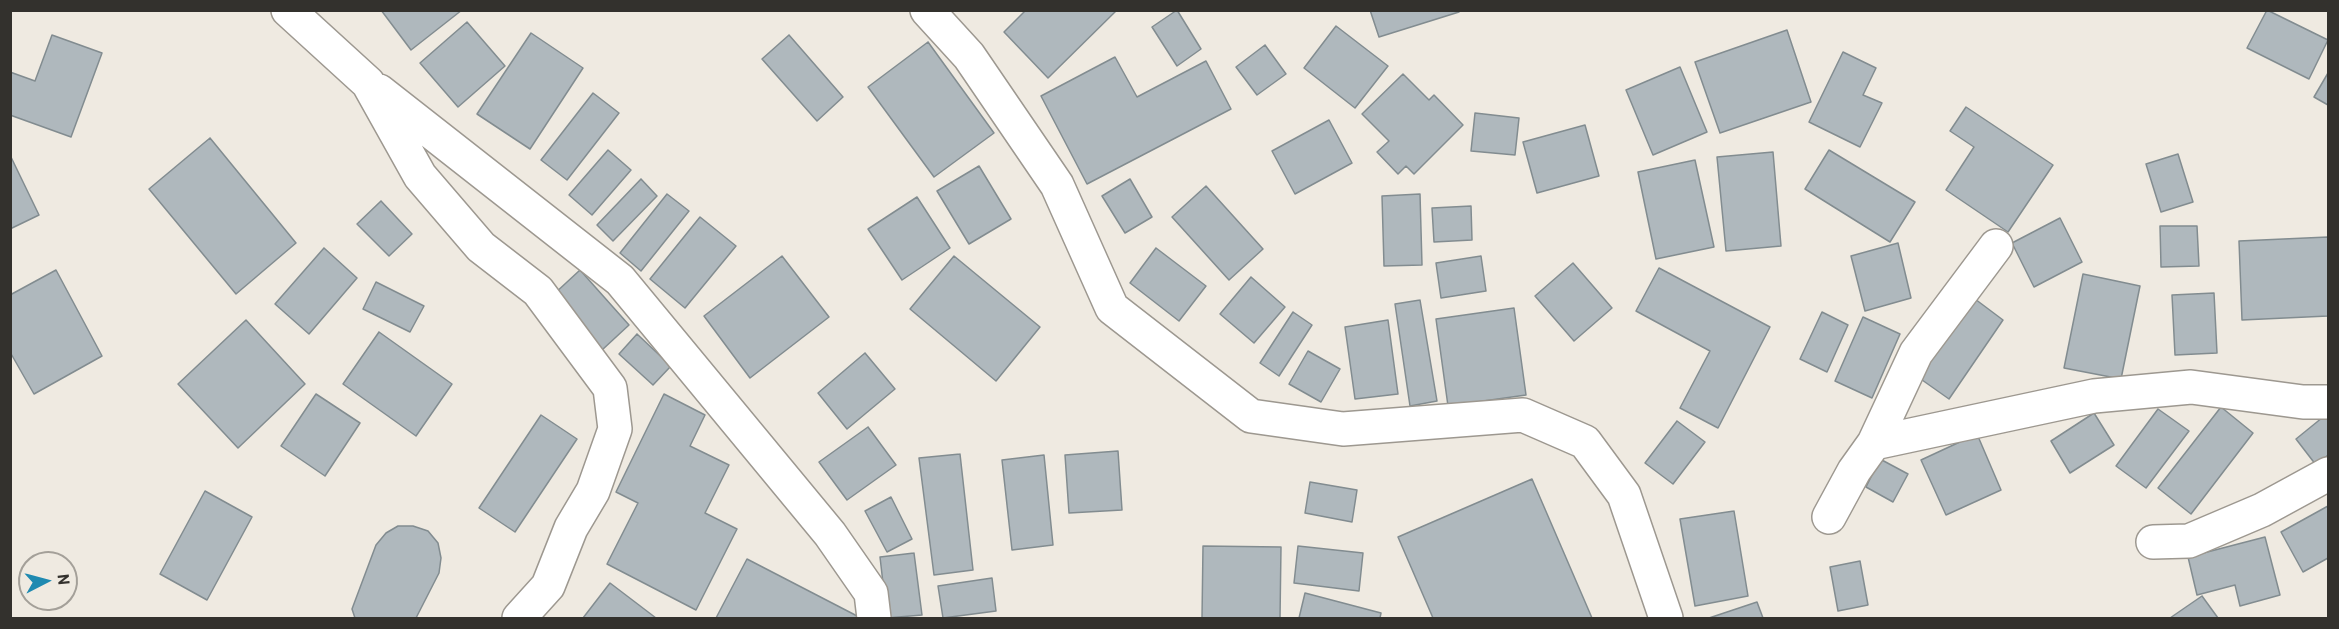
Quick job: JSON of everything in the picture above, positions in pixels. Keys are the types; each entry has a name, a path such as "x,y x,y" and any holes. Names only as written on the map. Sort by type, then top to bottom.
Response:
{"street":[{"path":"288,10 368,83 620,280 830,534 871,592 874,618"},
{"path":"927,10 969,56 1057,185 1112,308 1251,416 1342,429 1523,415 1585,442 1624,495 1666,618"},
{"path":"368,83 420,176 481,247 538,291 610,388 615,429 593,491 571,528 548,586 519,618"},
{"path":"1829,517 1854,471 1874,443 1916,353 1996,246"},
{"path":"1874,443 2094,396 2191,387 2303,402 2328,402"},
{"path":"2153,542 2189,541 2262,510 2328,474"}],"building":[{"path":"381,10 462,10 411,50"},
{"path":"1026,10 1117,10 1048,78 1004,32"},
{"path":"1177,10 1201,49 1177,66 1152,27"},
{"path":"1370,10 1459,10 1459,12 1379,37"},
{"path":"2267,10 2328,40 2309,79 2247,48"},
{"path":"467,22 505,66 458,107 420,63"},
{"path":"1336,26 1388,66 1355,108 1304,68"},
{"path":"1787,30 1811,102 1720,133 1695,62"},
{"path":"531,33 583,68 530,149 477,114"},
{"path":"52,35 102,53 71,137 10,115 10,72 35,81"},
{"path":"789,35 843,97 817,121 762,59"},
{"path":"928,42 994,133 934,177 868,87"},
{"path":"1265,45 1286,74 1257,95 1236,67"},
{"path":"1843,52 1876,68 1863,95 1882,103 1860,147 1809,122"},
{"path":"1115,57 1137,97 1206,61 1231,109 1087,184 1041,96"},
{"path":"1680,67 1707,132 1653,155 1626,90"},
{"path":"2328,73 2328,105 2314,97"},
{"path":"1403,74 1429,100 1434,95 1463,125 1414,174 1406,166 1398,174 1377,152 1389,141 1362,114"},
{"path":"593,93 619,113 567,180 541,160"},
{"path":"1966,107 2053,165 2008,232 1946,190 1974,147 1950,131"},
{"path":"1475,113 1519,118 1515,155 1471,151"},
{"path":"1329,120 1352,163 1295,194 1272,151"},
{"path":"1585,125 1599,176 1537,193 1523,142"},
{"path":"210,138 296,243 236,294 149,189"},
{"path":"608,150 631,170 592,215 569,195"},
{"path":"1829,150 1915,202 1890,242 1805,189"},
{"path":"1773,152 1781,246 1726,251 1717,157"},
{"path":"2178,154 2193,202 2161,212 2146,164"},
{"path":"10,155 39,215 10,229"},
{"path":"1695,160 1714,247 1656,259 1638,172"},
{"path":"979,166 1011,219 969,244 937,191"},
{"path":"641,179 657,196 613,241 597,225"},
{"path":"1130,179 1152,217 1125,233 1102,196"},
{"path":"1206,186 1263,249 1229,280 1172,217"},
{"path":"667,194 689,211 641,271 620,253"},
{"path":"1420,194 1422,265 1384,266 1382,196"},
{"path":"917,197 950,248 902,280 868,229"},
{"path":"381,201 412,234 389,256 357,224"},
{"path":"1471,206 1472,240 1434,242 1432,208"},
{"path":"700,217 736,246 685,308 650,279"},
{"path":"2060,218 2082,262 2034,287 2012,243"},
{"path":"2160,226 2197,226 2199,266 2161,267"},
{"path":"2328,237 2328,316 2242,320 2239,241"},
{"path":"1898,243 1911,298 1865,311 1851,256"},
{"path":"324,248 357,278 309,334 275,304"},
{"path":"1156,248 1206,286 1179,321 1130,283"},
{"path":"782,256 829,317 750,378 704,316"},
{"path":"954,256 1040,327 996,381 910,309"},
{"path":"1481,256 1486,291 1441,298 1436,263"},
{"path":"1573,263 1612,308 1574,341 1535,296"},
{"path":"1659,268 1770,327 1718,428 1680,408 1710,351 1636,311"},
{"path":"56,270 102,356 34,394 10,352 10,295"},
{"path":"580,270 629,325 602,350 553,295"},
{"path":"2083,274 2140,286 2121,379 2064,368"},
{"path":"1251,277 1285,307 1254,343 1220,314"},
{"path":"376,282 424,306 410,332 363,309"},
{"path":"2214,293 2217,353 2175,355 2172,295"},
{"path":"1971,296 2003,320 1949,399 1915,375"},
{"path":"1420,300 1437,401 1410,406 1395,304"},
{"path":"1514,308 1526,395 1448,406 1436,319"},
{"path":"1293,312 1312,325 1279,376 1260,363"},
{"path":"1822,312 1848,325 1827,372 1800,359"},
{"path":"1863,317 1900,334 1872,398 1835,381"},
{"path":"246,320 305,384 238,448 178,384"},
{"path":"1388,320 1398,394 1355,399 1345,327"},
{"path":"379,332 452,384 416,436 343,384"},
{"path":"637,334 671,366 653,385 619,354"},
{"path":"1308,351 1340,369 1321,402 1289,384"},
{"path":"865,353 895,389 847,429 818,393"},
{"path":"316,394 360,423 325,476 281,446"},
{"path":"664,394 705,415 690,446 729,465 705,513 737,529 696,610 607,564 638,503 616,492"},
{"path":"2221,407 2253,433 2191,514 2158,488"},
{"path":"2158,409 2189,431 2146,488 2116,466"},
{"path":"2094,413 2114,445 2070,473 2051,441"},
{"path":"2328,413 2328,455 2316,465 2296,439"},
{"path":"541,415 577,439 515,532 479,508"},
{"path":"1677,421 1705,442 1673,484 1645,463"},
{"path":"868,427 896,465 847,500 819,462"},
{"path":"1977,434 2001,490 1946,515 1921,460"},
{"path":"1118,451 1122,510 1069,513 1065,455"},
{"path":"960,454 973,570 934,575 919,458"},
{"path":"1044,455 1053,545 1012,550 1002,460"},
{"path":"1880,459 1908,474 1893,502 1866,487"},
{"path":"1532,479 1592,618 1433,618 1398,537"},
{"path":"1310,482 1357,490 1352,522 1305,513"},
{"path":"205,491 252,517 207,600 160,574"},
{"path":"891,497 912,539 887,552 865,511"},
{"path":"2328,506 2328,558 2303,572 2281,532"},
{"path":"1734,511 1748,596 1695,606 1680,519"},
{"path":"398,526 413,526 428,531 438,543 441,558 439,573 416,618 355,618 352,609 376,545 386,533"},
{"path":"2265,537 2280,595 2240,606 2235,585 2197,595 2188,557"},
{"path":"1203,546 1281,547 1280,618 1202,618"},
{"path":"1298,546 1363,553 1359,591 1294,583"},
{"path":"914,553 922,615 887,618 880,557"},
{"path":"747,559 861,618 716,618"},
{"path":"1860,561 1868,605 1838,611 1830,567"},
{"path":"992,578 996,611 943,618 938,586"},
{"path":"610,583 656,618 583,618"},
{"path":"1305,593 1381,613 1380,618 1299,618"},
{"path":"2202,596 2218,618 2170,618"},
{"path":"1757,602 1763,618 1709,618"}]}
